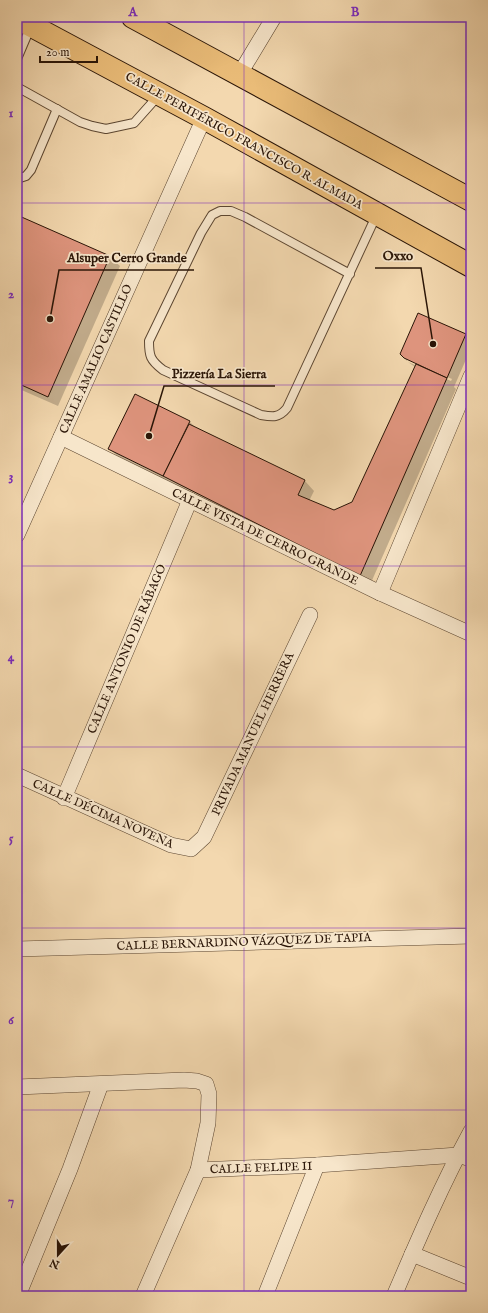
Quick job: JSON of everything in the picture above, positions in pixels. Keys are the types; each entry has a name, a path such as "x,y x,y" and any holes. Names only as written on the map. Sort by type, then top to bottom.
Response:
{"highway":[{"path":"133,17 471,200"},
{"name":"CALLE PERIFÉRICO FRANCISCO R. ALMADA","path":"24,22 204,118 471,266"}],"street":[{"path":"240,75 274,17"},
{"name":"CALLE AMALIO CASTILLO","path":"17,535 204,118"},
{"path":"380,593 471,376"},
{"name":"CALLE VISTA DE CERRO GRANDE","path":"61,437 380,593 471,634"},
{"name":"CALLE ANTONIO DE RÁBAGO","path":"64,798 190,500"},
{"name":"PRIVADA MANUEL HERRERA","path":"191,850 204,837 310,615"},
{"name":"CALLE DÉCIMA NOVENA","path":"17,775 64,798 171,845 191,850"},
{"name":"CALLE BERNARDINO VÁZQUEZ DE TAPIA","path":"17,949 471,936"},
{"name":"CALLE FELIPE II","path":"17,1087 184,1080 197,1081 206,1084 209,1094 208,1123 198,1170 465,1157"},
{"path":"18,1296 70,1169 101,1084"},
{"path":"394,1296 412,1254 465,1157 471,1131"},
{"path":"265,1296 318,1165"},
{"path":"143,1296 198,1170"},
{"path":"412,1254 471,1278"}],"lane":[{"path":"17,59 24,22"},
{"path":"17,87 80,122 106,129 134,122 160,94"},
{"path":"17,179 26,176 30,170 57,110"},
{"path":"350,274 245,217 231,211 220,211 212,215 200,233 149,341 149,354 154,363 163,370 261,415 272,417 282,414 287,408 350,274 377,214"}],"building":[{"path":"17,215 110,256 48,397 17,383"},
{"path":"418,313 466,334 447,378 404,358 400,354"},
{"path":"416,364 447,378 360,576 163,476 189,424 305,480 298,495 334,510 352,502"},
{"path":"135,394 190,421 163,476 108,449"}],"place":[{"name":"Alsuper Cerro Grande","path":"50,319"},
{"name":"Oxxo","path":"433,344"},
{"name":"Pizzería La Sierra","path":"149,436"}]}
